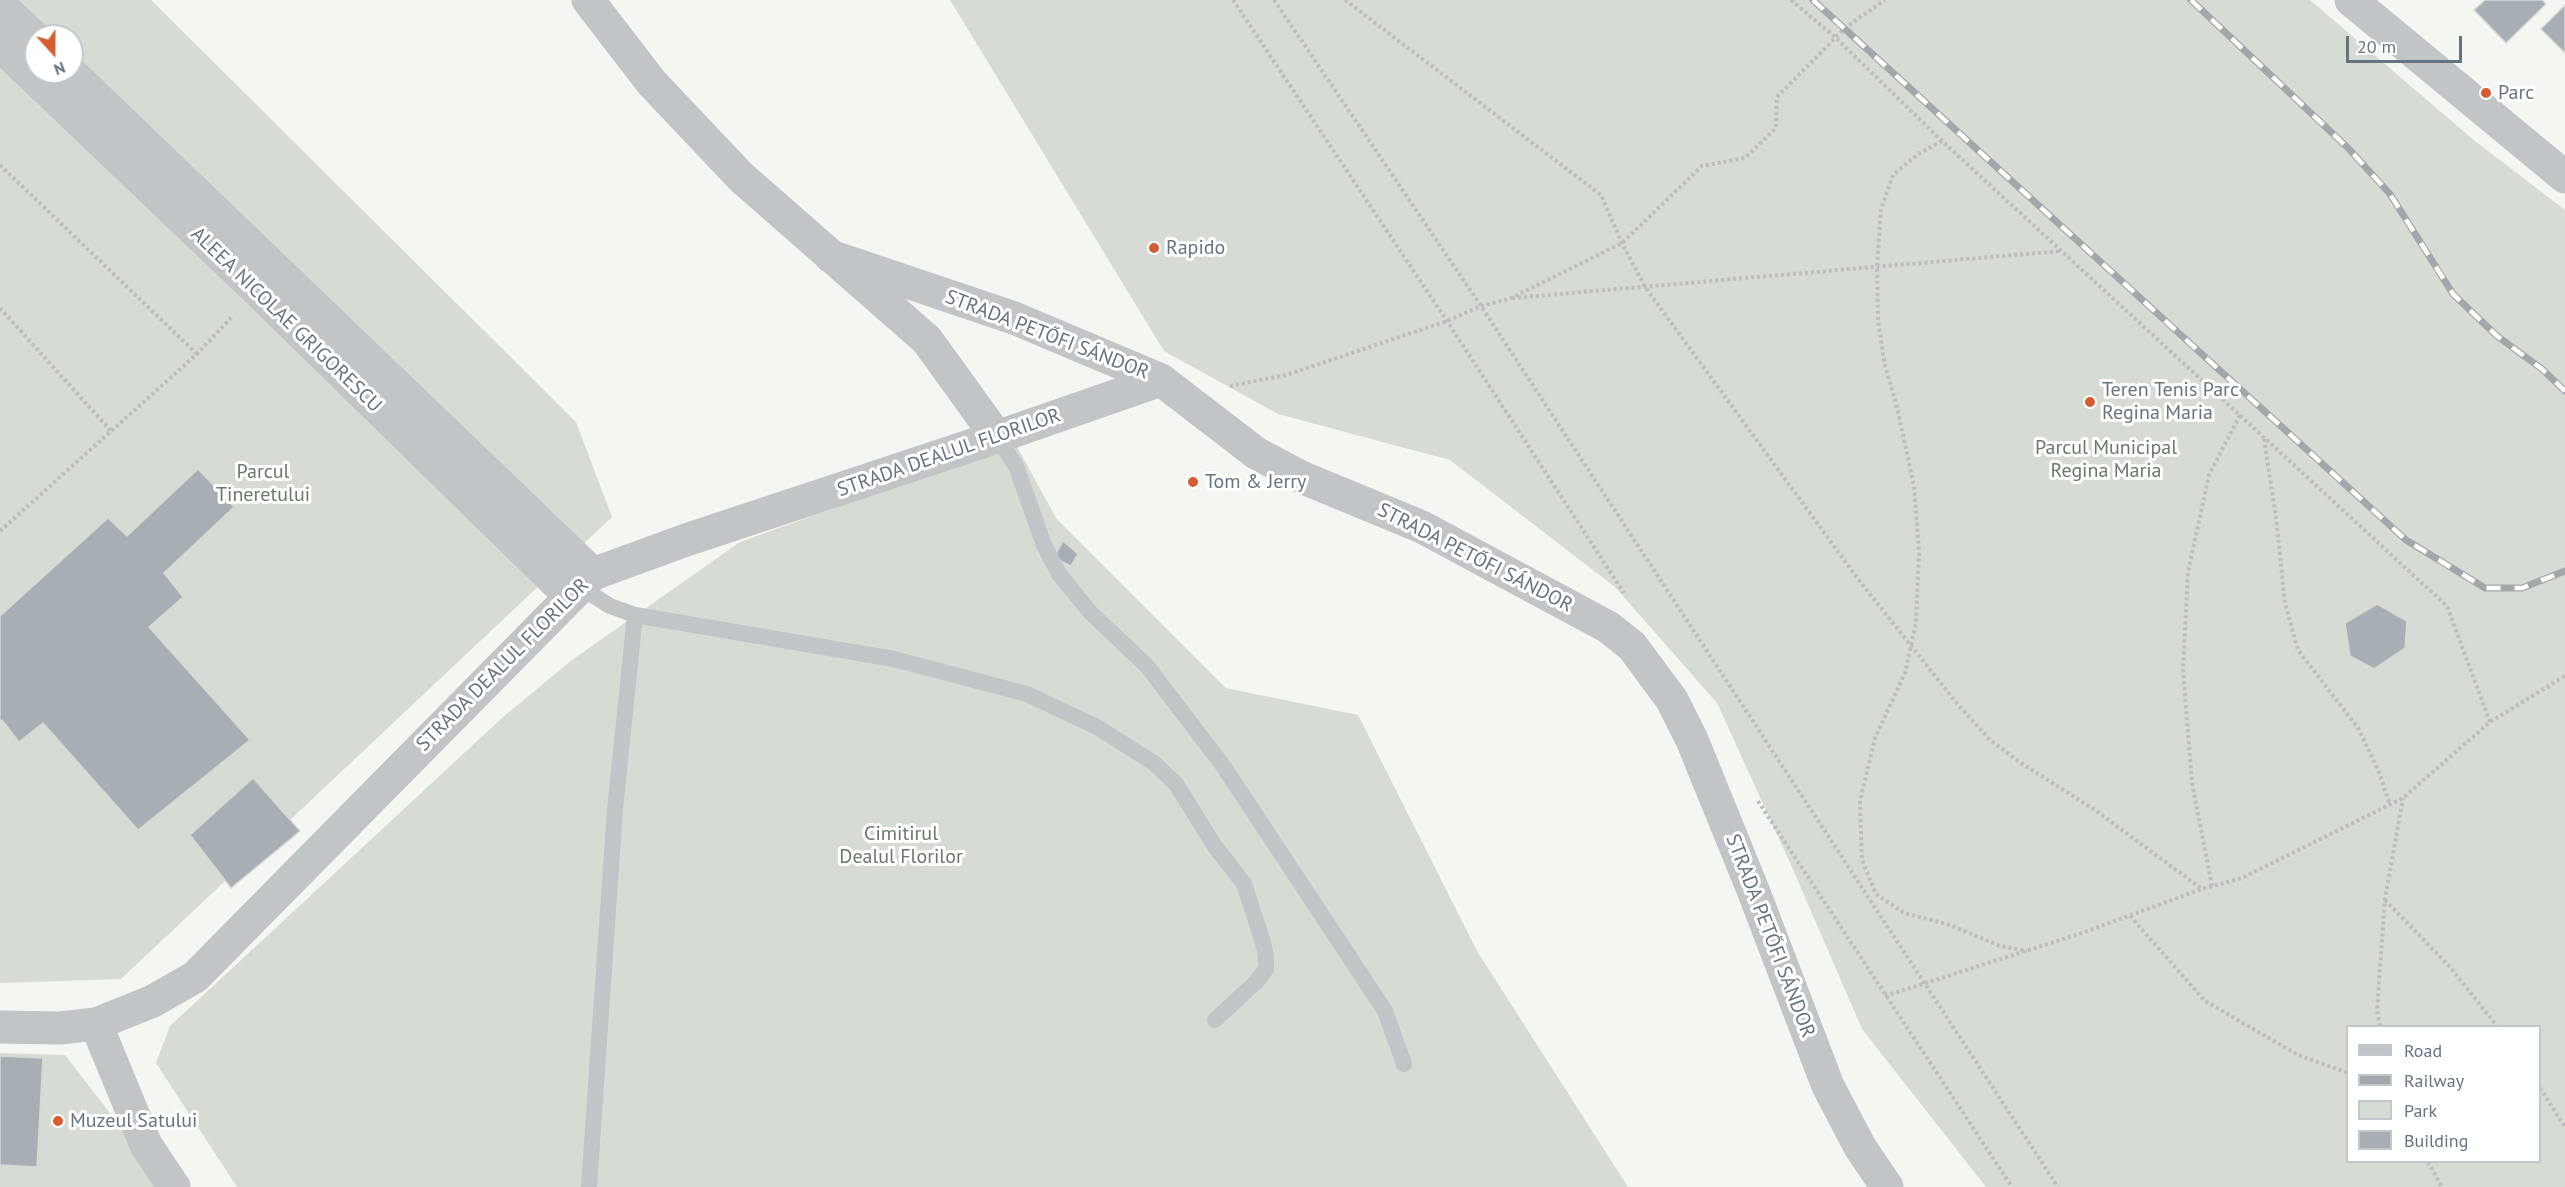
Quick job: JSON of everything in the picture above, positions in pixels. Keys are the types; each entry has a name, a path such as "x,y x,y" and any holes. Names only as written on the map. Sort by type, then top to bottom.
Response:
{"street":[{"name":"STRADA PETŐFI SÁNDOR","path":"588,0 652,83 724,160 830,256 1014,318 1171,388 1256,453 1301,477 1422,527 1608,627 1632,646 1672,700 1692,740 1754,890 1828,1086 1860,1147 1887,1187"},
{"path":"2351,0 2565,177"},
{"path":"0,4 24,27"},
{"name":"ALEEA NICOLAE GRIGORESCU","path":"0,45 258,291 581,585"},
{"name":"ALEEA NICOLAE GRIGORESCU","path":"82,84 581,585"},
{"path":"830,256 927,340 998,437"},
{"name":"STRADA DEALUL FLORILOR","path":"0,1027 60,1028 96,1024 153,1001 195,977 581,585 686,540 998,437 1171,388"},
{"path":"96,1024 146,1145 174,1187"}],"lane":[{"path":"998,437 1016,466 1044,545 1059,574 1090,612 1148,666 1224,767 1385,1011 1404,1064"},
{"path":"581,585 610,606 635,615 894,658 1007,688 1054,706 1097,728 1154,763 1176,784 1214,844 1244,884 1264,948 1266,969 1256,982 1215,1020"},
{"path":"589,1187 615,809 635,615"}],"path":[{"path":"1274,0 1481,306 2058,1187"},
{"path":"1345,0 1601,195 1645,287 1858,579 1959,706 1990,740 2021,763 2095,810 2202,889"},
{"path":"1791,0 1836,38 1942,141 2446,606 2490,722"},
{"path":"1509,299 1622,243 1701,166 1745,158 1776,128 1777,97 1845,28 1885,0"},
{"path":"1942,141 1917,154 1893,175 1881,209 1876,267 1878,321 1885,366 1914,486 1919,551 1916,623 1905,673 1875,738 1860,801 1862,860 1876,894 1904,913 1950,926 2000,946 2027,951"},
{"path":"0,165 196,354"},
{"path":"1171,388 1286,375 1447,321 1481,306 1509,299 2062,251"},
{"path":"0,531 196,354 258,291"},
{"path":"0,308 111,431"},
{"path":"2211,886 2192,783 2183,670 2188,572 2209,475 2240,415"},
{"path":"2264,439 2276,517 2285,603 2298,650 2358,728 2379,772 2390,805"},
{"path":"1885,996 2027,951 2211,886 2242,878 2403,798 2490,722 2565,676"},
{"path":"2380,1025 2377,1010 2385,900 2403,798"},
{"path":"2385,900 2450,967 2496,1025"},
{"path":"2130,916 2205,1002 2298,1055 2346,1072"},
{"path":"2541,1091 2565,1127"},
{"path":"2429,1163 2442,1187"}],"green space":[{"name":"Parcul Tineretului","path":"0,0 151,0 576,422 612,517 121,979 0,983"},
{"name":"Parcul Municipal Regina Maria","path":"950,0 2310,0 2475,141 2565,210 2565,1187 1986,1187 1862,1029 1717,703 1615,587 1450,460 1278,414 1164,351"},
{"name":"Cimitirul Dealul Florilor","path":"1015,443 1056,518 1226,688 1358,715 1477,951 1628,1187 237,1187 156,1063 170,1026 503,717 572,660 740,542"},
{"name":"Muzeul Satului","path":"0,1053 65,1055 167,1187 0,1187"}],"building":[{"path":"2485,0 2542,0 2546,4 2506,43 2474,10"},
{"path":"2565,5 2565,53 2541,29"},
{"path":"198,469 234,507 164,573 183,597 149,627 250,740 138,830 43,723 19,742 2,720 0,722 0,616 108,518 127,536"},
{"path":"1063,541 1078,554 1071,566 1054,558"},
{"path":"2377,604 2407,621 2405,648 2374,669 2350,656 2345,623"},
{"path":"253,778 300,831 231,888 190,835"},
{"path":"0,1056 43,1058 37,1167 0,1165"}],"railway":[{"path":"1813,0 2406,540 2485,588 2522,588 2565,571"},
{"path":"2191,0 2348,148 2390,194 2453,294 2497,336 2542,369 2565,391"}],"place":[{"name":"Parc","path":"2486,93"},
{"name":"Rapido","path":"1154,248"},
{"name":"Teren Tenis Parc Regina Maria","path":"2090,402"},
{"name":"Tom & Jerry","path":"1193,482"},
{"name":"Muzeul Satului","path":"58,1121"}]}
